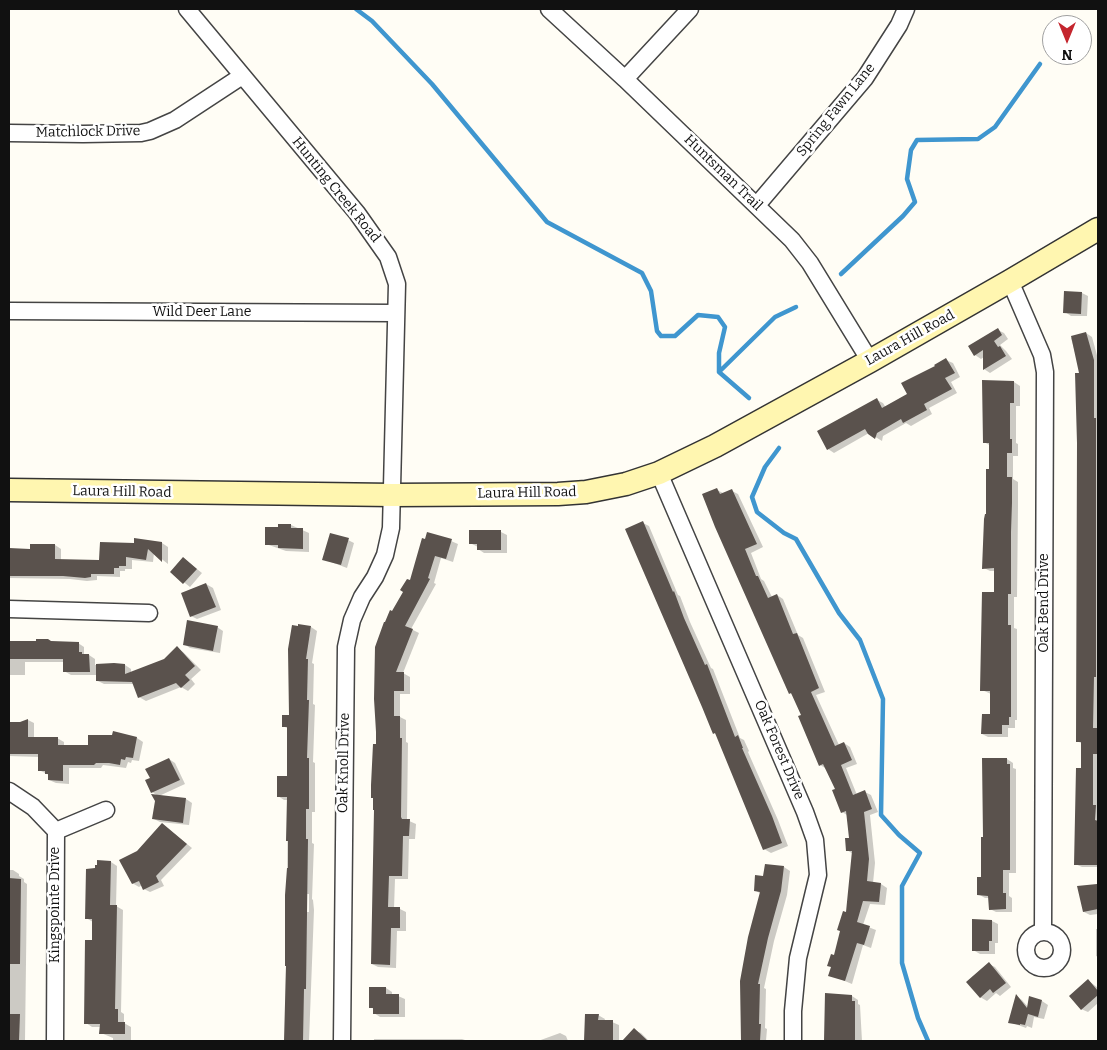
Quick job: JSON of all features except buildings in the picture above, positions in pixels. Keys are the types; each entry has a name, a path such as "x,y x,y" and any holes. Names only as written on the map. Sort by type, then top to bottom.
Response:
{"main road":[{"name":"Laura Hill Road","path":"9,490 393,495 558,494 586,492 626,484 659,473 715,446 870,361 1098,228"}],"street":[{"name":"Hunting Creek Road","path":"187,9 357,213 388,256 397,284 393,495"},
{"name":"Huntsman Trail","path":"549,9 792,240 810,263 870,361"},
{"path":"624,79 690,9"},
{"name":"Spring Fawn Lane","path":"757,205 865,78 899,25 906,9"},
{"name":"Matchlock Drive","path":"9,133 83,134 141,133 150,131 175,120 242,76"},
{"name":"Oak Bend Drive","path":"1010,281 1042,356 1045,372 1043,932"},
{"name":"Wild Deer Lane","path":"9,311 395,313"},
{"name":"Oak Forest Drive","path":"659,473 806,812 815,840 818,874 798,958 793,1011 794,1041"},
{"name":"Oak Knoll Drive","path":"342,1041 346,647 355,612 385,555 391,528 393,495"},
{"path":"9,609 149,613"},
{"name":"Kingspointe Drive","path":"9,791 33,807 56,831 55,1041"},
{"path":"56,831 106,810"}],"waterway":[{"path":"356,9 372,21 432,84 547,222 642,273 651,291 657,331 661,336 675,336 698,315 718,317 725,327 719,353 719,372 749,398"},
{"path":"841,274 903,216 915,202 907,179 911,150 917,140 978,139 995,127 1040,64"},
{"path":"719,372 775,317 796,307"},
{"path":"779,448 765,467 752,497 757,512 784,533 796,539 839,613 860,640 883,699 881,815 899,835 920,853 902,886 902,963 918,1018 928,1041"}]}
